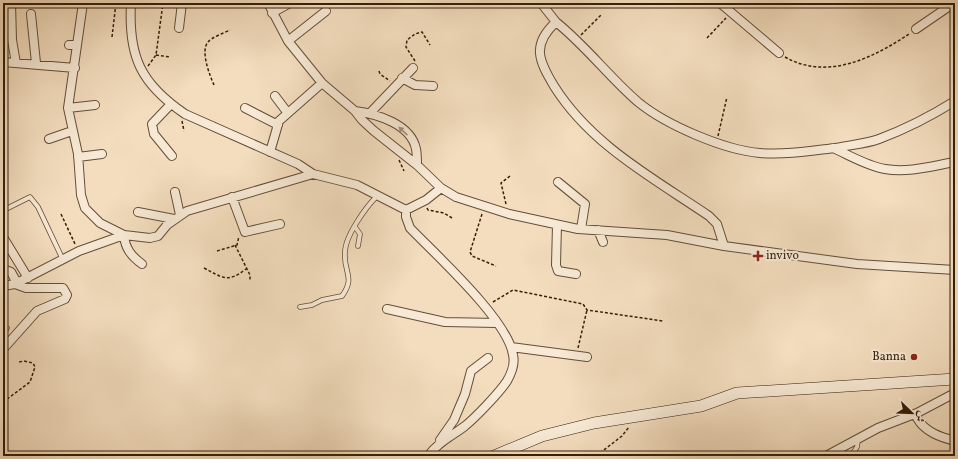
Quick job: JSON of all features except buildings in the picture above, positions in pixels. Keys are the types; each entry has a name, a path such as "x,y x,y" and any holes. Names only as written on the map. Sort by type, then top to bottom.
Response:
{"main road":[{"path":"494,456 542,436 594,423 701,406 737,393 955,379"}],"street":[{"path":"11,3 12,40 16,63"},
{"path":"83,3 75,68 68,108 78,157 81,195 85,208 100,223 124,235 150,238 158,236 177,217 186,212 313,174"},
{"path":"131,3 130,21 136,59 143,74 162,97 171,104 192,117 298,164 313,174 343,180 406,210"},
{"path":"179,28 182,3"},
{"path":"290,3 269,7 288,41 322,83 356,111 362,120 374,132 417,165 440,188 456,197 509,214 581,229 667,235 724,246 857,264 955,270"},
{"path":"541,3 556,22 577,39 600,66 638,102 662,119 716,141 759,153 809,152 878,140 921,121 955,101"},
{"path":"720,3 779,53"},
{"path":"916,29 954,3"},
{"path":"288,41 326,11"},
{"path":"31,14 36,64"},
{"path":"556,22 549,28 542,43 540,49 541,64 571,111 611,150 709,216 717,224 724,246"},
{"path":"68,45 77,45"},
{"path":"3,62 75,68"},
{"path":"370,113 395,84 413,68"},
{"path":"402,78 415,85 433,86"},
{"path":"270,152 279,121 287,112 322,83"},
{"path":"275,96 287,112"},
{"path":"171,104 152,124 154,134 172,156"},
{"path":"68,108 95,105"},
{"path":"245,108 278,125"},
{"path":"356,111 370,113 393,122 405,130 416,148 417,165"},
{"path":"49,139 72,131"},
{"path":"832,148 874,166 892,170 913,170 955,162"},
{"path":"78,157 102,154"},
{"path":"558,182 585,204 581,229"},
{"path":"406,210 422,202 440,188"},
{"path":"174,192 177,217"},
{"path":"232,197 245,232 280,224"},
{"path":"406,210 406,217 410,228 468,287 497,324 511,347 514,356 512,367 506,381 466,425 436,445"},
{"path":"138,212 177,217"},
{"path":"557,225 556,265 558,271 576,274"},
{"path":"598,230 603,242"},
{"path":"4,286 16,284 79,251 124,235"},
{"path":"124,235 125,244 130,253 142,264"},
{"path":"3,236 28,278"},
{"path":"3,269 11,272 16,284 26,288 63,288 67,295 65,299 37,311 4,348"},
{"path":"387,310 445,322 497,324"},
{"path":"511,347 587,356"},
{"path":"428,456 454,420 465,394 471,371 488,358"},
{"path":"826,456 878,428 917,413 955,393"},
{"path":"917,413 917,418 926,429 955,441"}],"lane":[{"path":"300,307 342,296 348,288 350,278 345,263 344,250 355,227 370,203 377,196"},
{"path":"6,209 30,197 38,207 64,260"},
{"path":"355,227 360,234 361,239 358,246"},
{"path":"3,334 7,328"},
{"path":"851,456 857,447 858,439"}],"path":[{"path":"112,37 116,3"},
{"path":"143,74 156,55 163,3"},
{"path":"707,38 731,12"},
{"path":"577,39 601,15"},
{"path":"779,53 797,64 814,68 856,63 916,29"},
{"path":"214,85 207,67 205,49 208,42 230,30"},
{"path":"413,68 416,62 406,47 407,40 415,34 422,32 430,45"},
{"path":"156,55 170,57"},
{"path":"379,70 380,74 395,84"},
{"path":"716,141 727,97"},
{"path":"509,214 501,183 510,176"},
{"path":"422,202 428,210 444,212 452,218"},
{"path":"485,206 476,228 470,252 472,256 496,266"},
{"path":"61,214 79,251"},
{"path":"217,251 237,245 241,222"},
{"path":"235,245 250,280"},
{"path":"204,268 223,278 235,278 246,269"},
{"path":"484,308 513,290 583,304 587,310 577,354"},
{"path":"587,310 663,321"},
{"path":"3,402 30,382 35,367 33,363 24,361 19,362"},
{"path":"596,456 622,436 636,417"}],"place":[{"name":"invivo","path":"758,256"},
{"name":"Banna","path":"914,357"}]}
